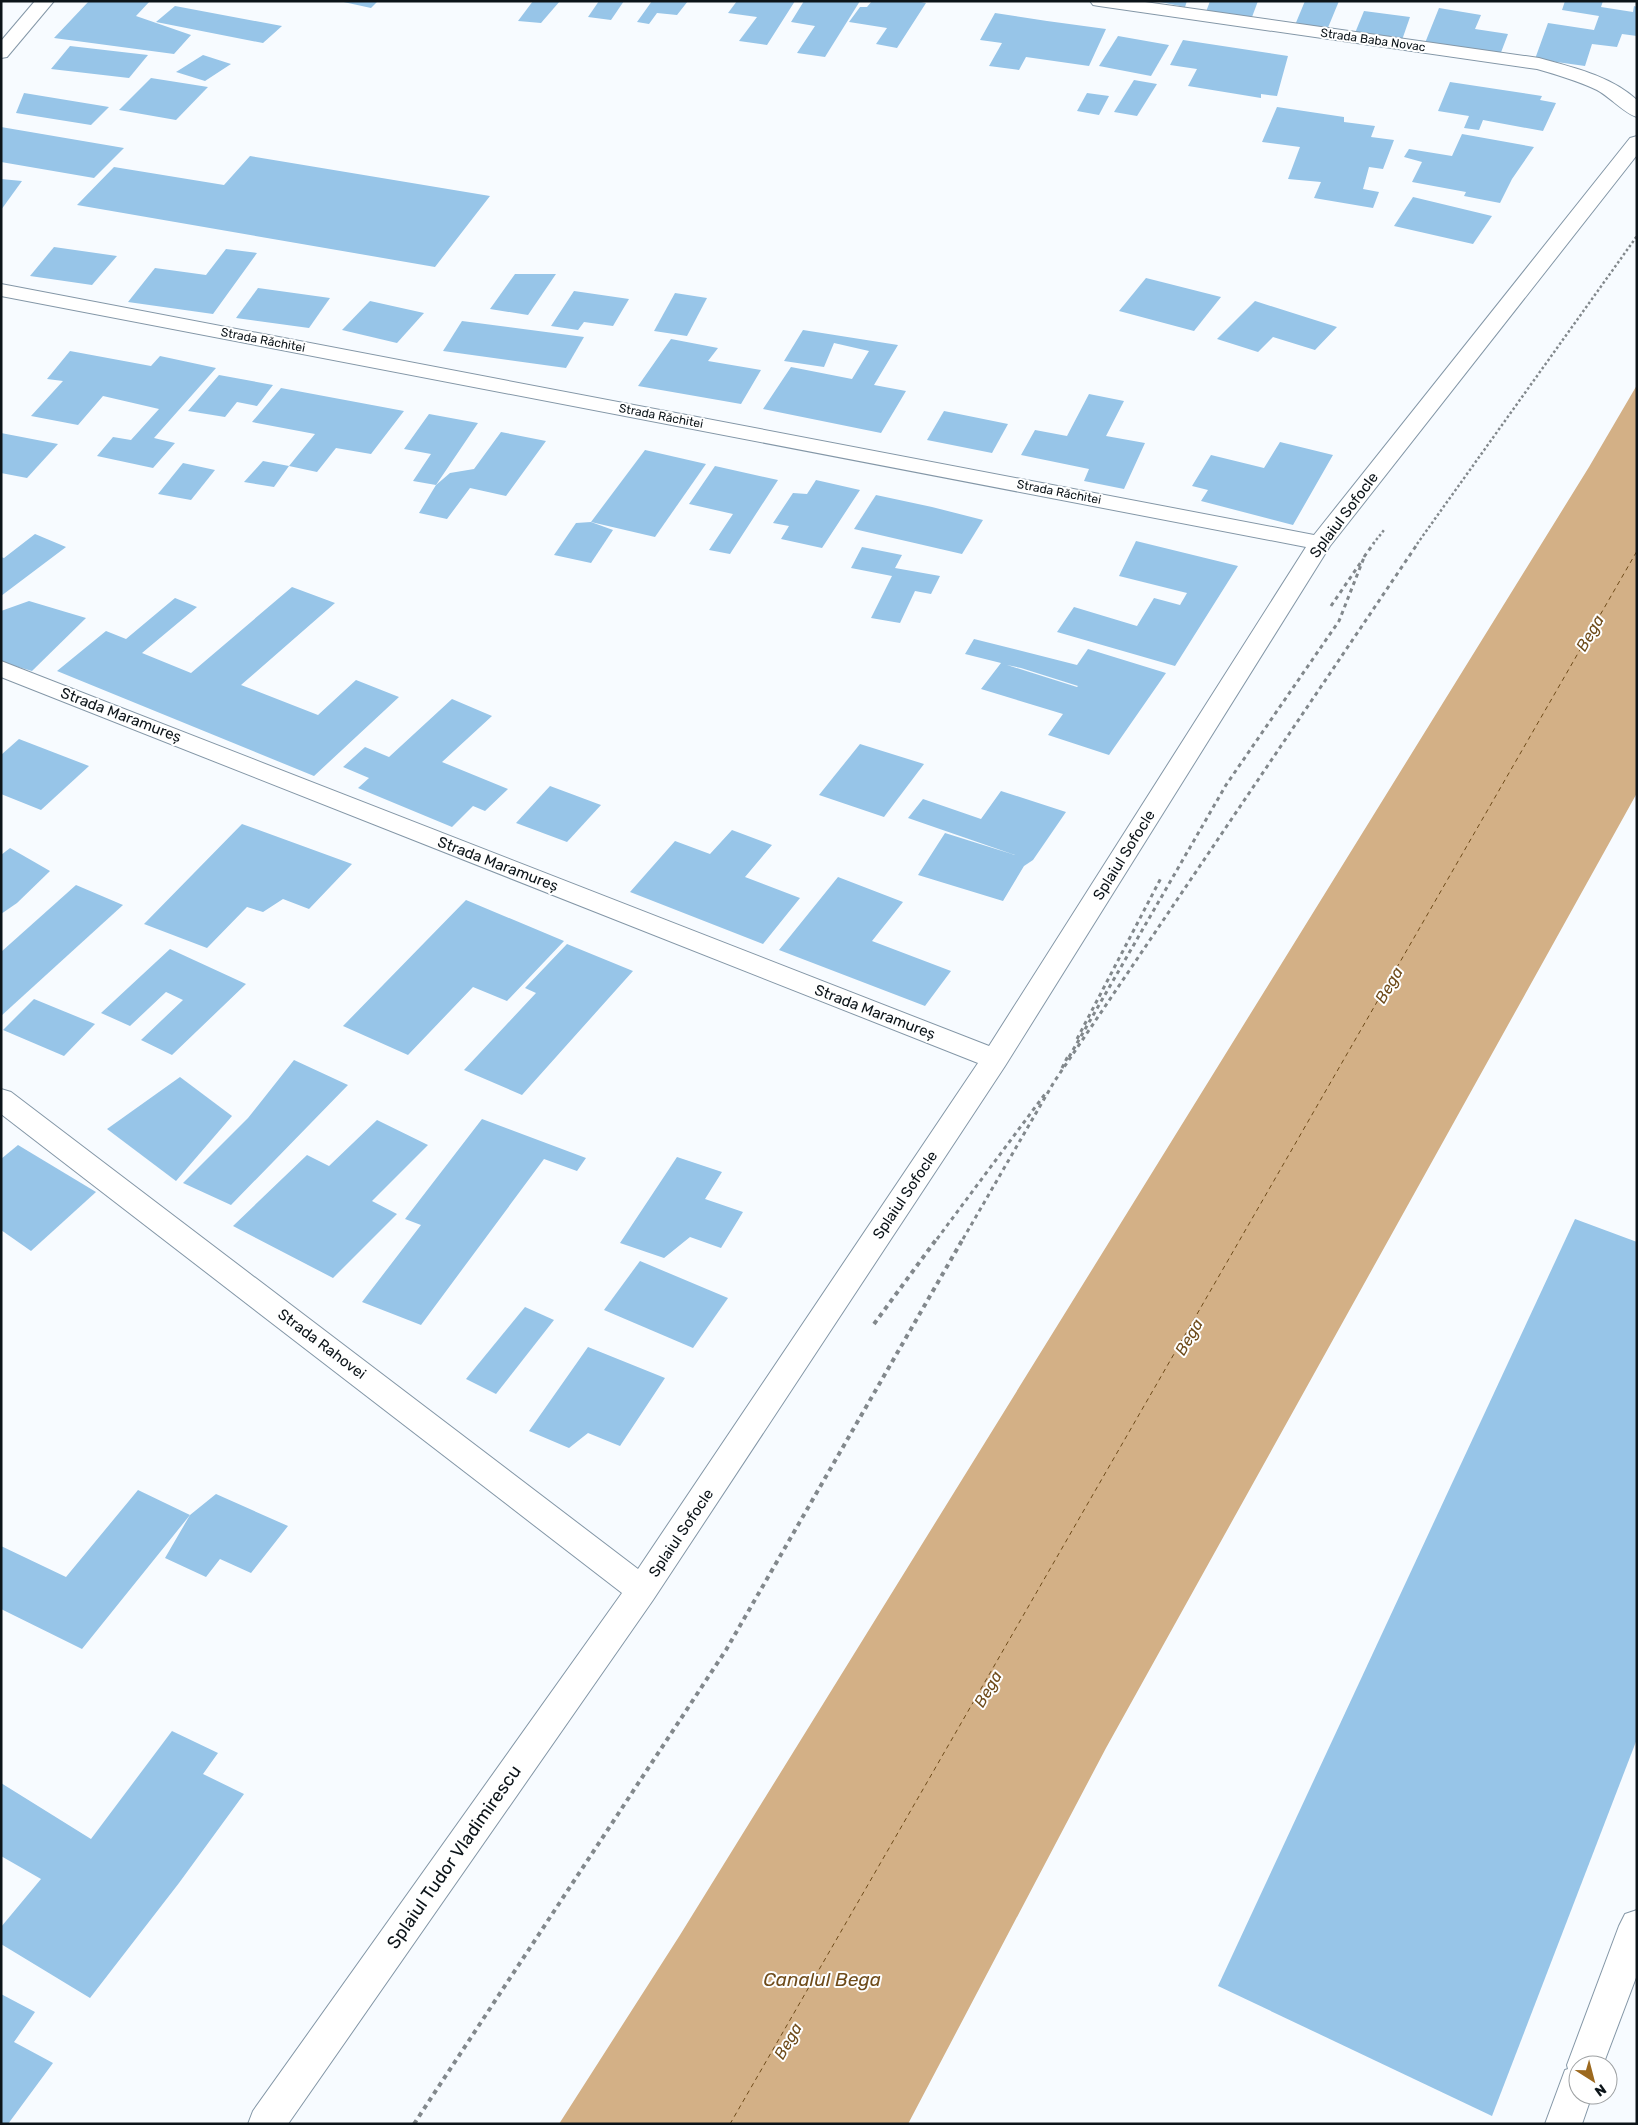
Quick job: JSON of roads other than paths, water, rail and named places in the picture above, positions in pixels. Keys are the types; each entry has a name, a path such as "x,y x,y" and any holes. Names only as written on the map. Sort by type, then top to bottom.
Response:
{"street":[{"path":"1,53 45,1"},
{"name":"Strada Baba Novac","path":"1098,1 1539,64 1586,78 1625,98 1637,111"},
{"name":"Splaiul Sofocle","path":"642,1590 995,1059 1320,542 1637,142"},
{"name":"Strada Răchitei","path":"1,290 1320,542"},
{"name":"Strada Maramureș","path":"1,668 995,1059"},
{"name":"Strada Rahovei","path":"1,1098 642,1590"},
{"name":"Splaiul Tudor Vladimirescu","path":"266,2124 642,1590"},
{"path":"1589,2055 1637,1926"},
{"path":"1563,2124 1570,2105"}],"water":[{"name":"Canalul Bega","path":"1637,385 1637,793 1106,1748 908,2124 559,2124 680,1935 1589,467"}],"water label":[{"name":"Bega","path":"1590,633"},
{"name":"Bega","path":"1389,985"},
{"name":"Bega","path":"1189,1337"},
{"name":"Bega","path":"988,1689"},
{"name":"Bega","path":"788,2041"}]}
